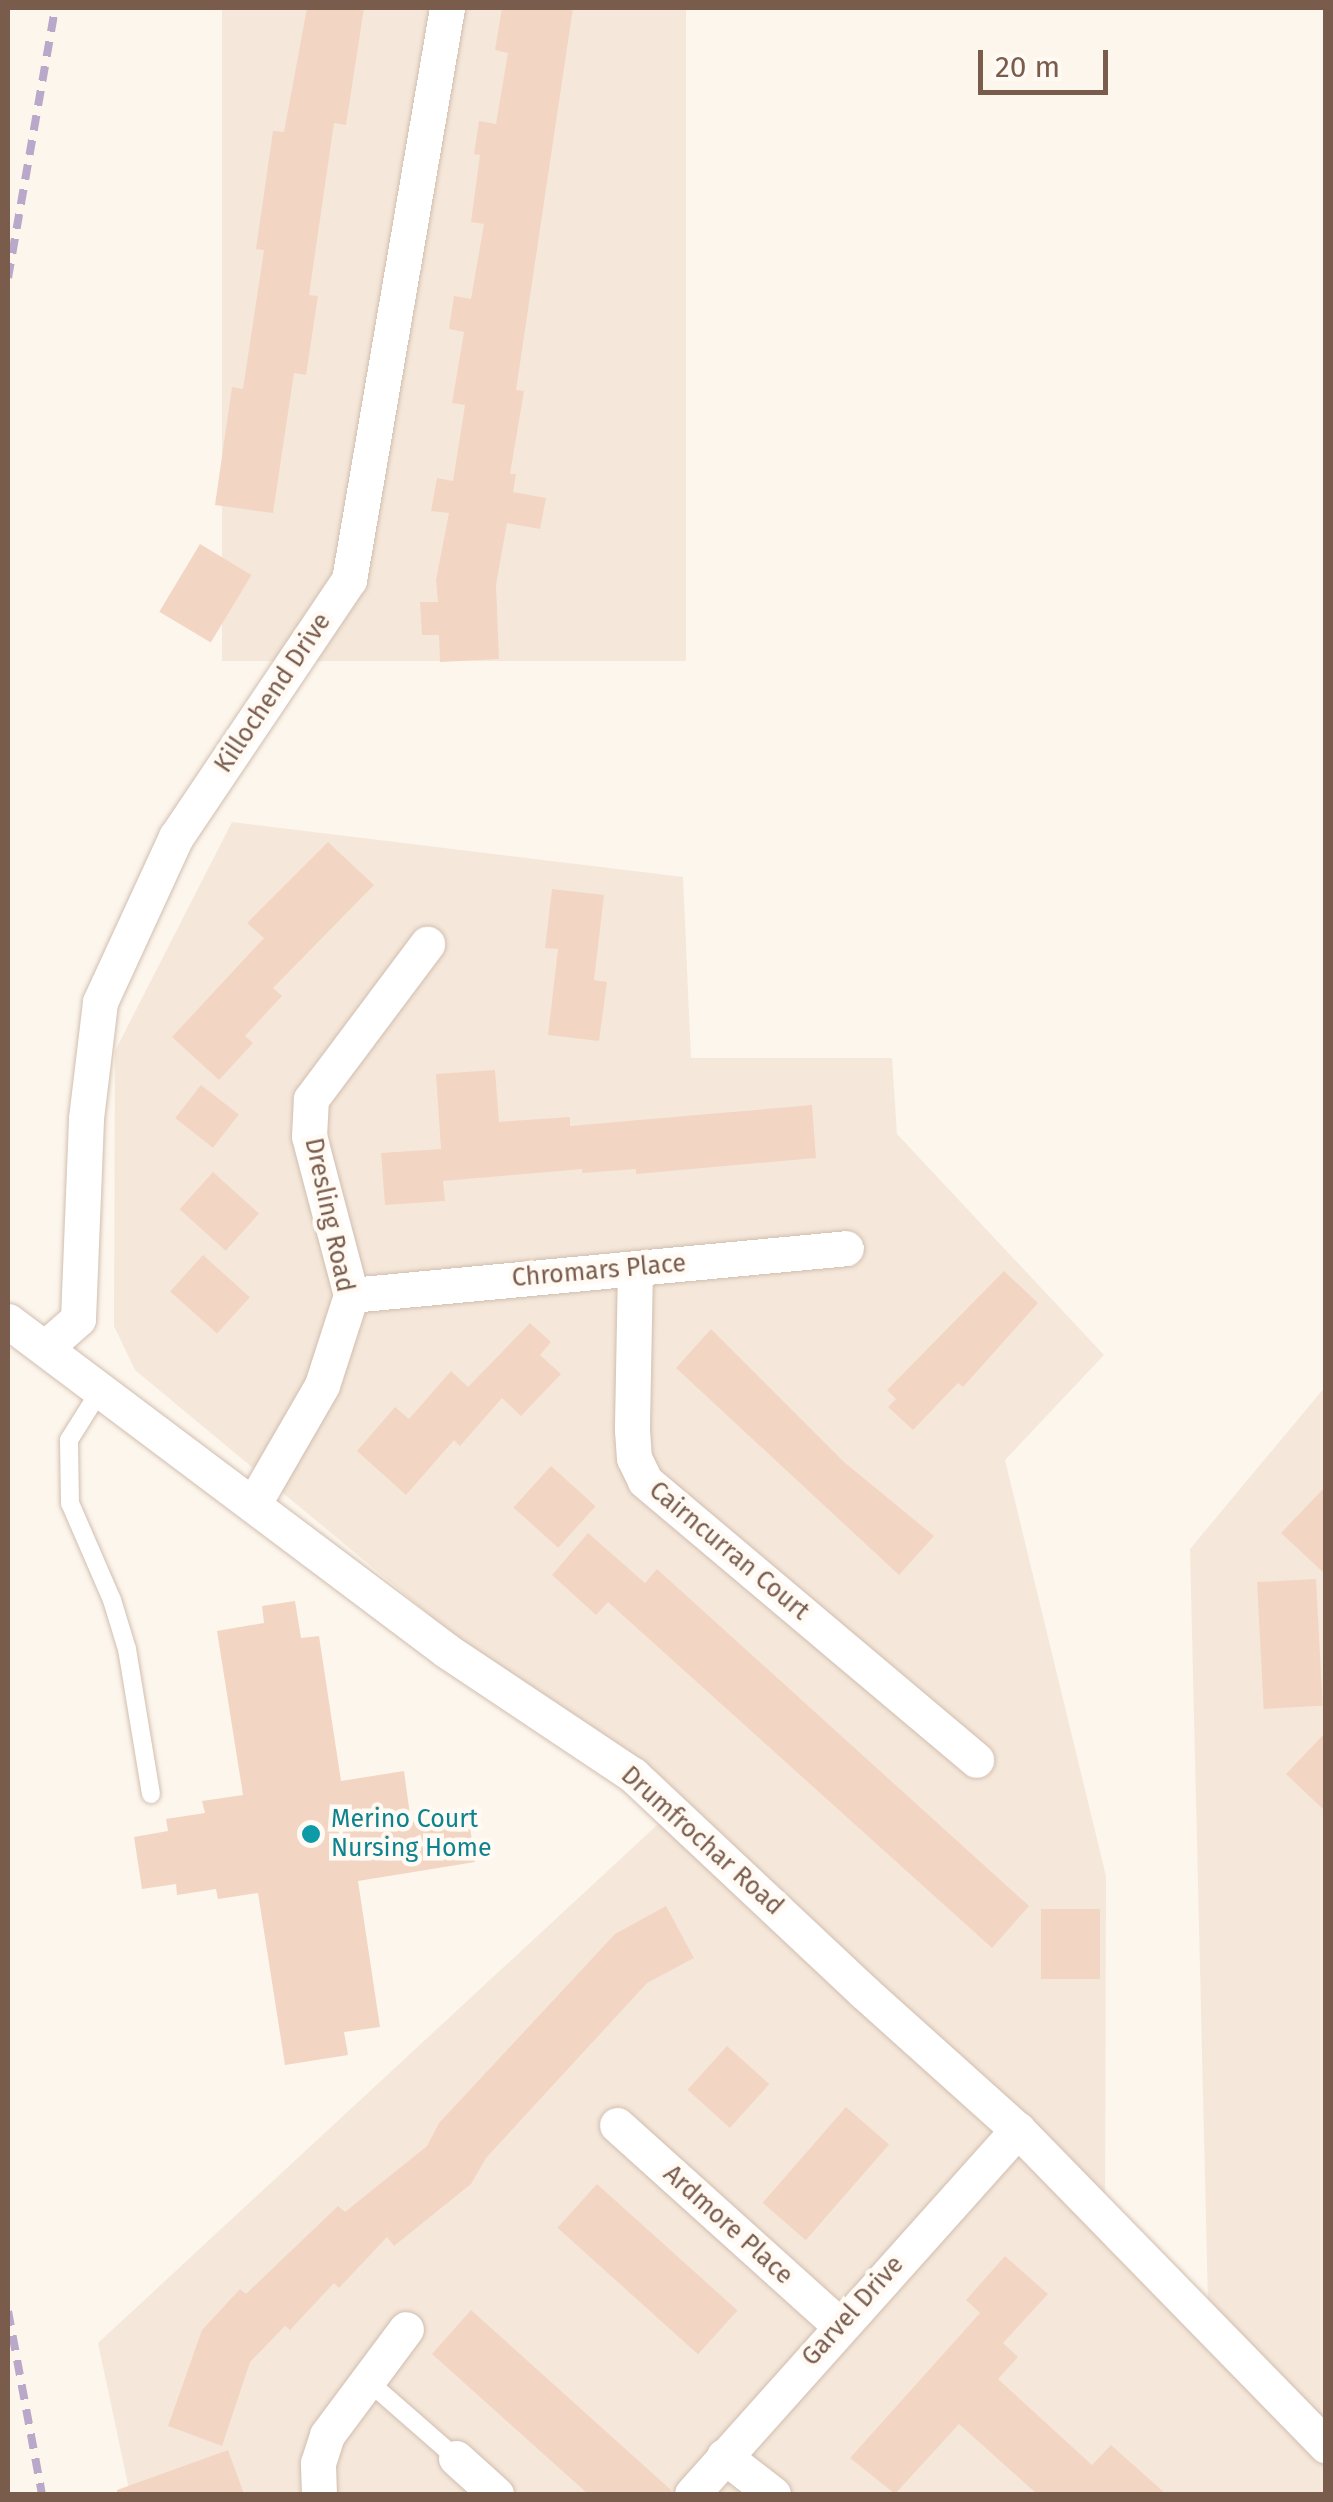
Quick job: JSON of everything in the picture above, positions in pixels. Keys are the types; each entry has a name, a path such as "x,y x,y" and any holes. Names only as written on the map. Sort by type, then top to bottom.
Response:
{"street":[{"name":"Killochend Drive","path":"45,1348 78,1319 86,1118 100,1002 176,837 350,580 447,8"},
{"name":"Dresling Road","path":"254,1503 322,1384 351,1295 309,1136 311,1099 427,944"},
{"name":"Chromars Place","path":"351,1295 846,1248"},
{"name":"Cairncurran Court","path":"636,1268 632,1430 634,1458 645,1481 976,1760"},
{"name":"Drumfrochar Road","path":"8,1321 447,1651 633,1775 1018,2130 1326,2446"},
{"name":"Ardmore Place","path":"617,2125 839,2325"},
{"name":"Garvel Drive","path":"692,2494 839,2325 1018,2130"},
{"path":"319,2494 318,2464 328,2435 406,2329"},
{"path":"724,2456 773,2494"},
{"path":"456,2458 496,2494"}],"lane":[{"path":"101,1389 69,1440 70,1503 112,1600 127,1649 151,1794"},
{"path":"368,2380 456,2458"}],"shaded area":[{"path":"222,8 686,8 686,661 222,661"},
{"path":"232,822 683,877 691,1058 892,1058 897,1134 1104,1355 1005,1460 1106,1876 1105,2246 1209,2347 1190,1549 1325,1387 1325,2494 130,2494 98,2343 669,1814 135,1370 114,1326 115,1051"}],"building":[{"path":"307,8 364,8 346,125 334,123 309,295 318,296 306,375 294,373 273,513 215,505 232,387 243,389 264,250 256,249 273,131 284,132"},
{"path":"502,8 573,8 516,390 524,391 510,474 516,474 513,492 546,498 540,529 507,523 496,585 499,659 440,662 439,635 422,635 420,602 438,602 436,580 449,513 431,511 437,478 453,481 465,405 452,403 464,332 449,329 454,296 471,299 484,224 471,222 480,155 474,154 479,121 496,124 508,53 495,50"},
{"path":"200,544 251,575 211,643 159,612"},
{"path":"328,842 374,885 273,988 282,996 245,1036 253,1043 219,1080 172,1037 264,938 247,923"},
{"path":"552,889 604,895 594,980 607,982 599,1041 548,1035 558,949 545,948"},
{"path":"495,1070 499,1122 570,1117 570,1126 812,1105 816,1158 636,1174 636,1169 582,1173 582,1169 443,1181 445,1201 385,1205 381,1153 441,1149 436,1074"},
{"path":"201,1085 239,1115 213,1148 175,1118"},
{"path":"213,1172 259,1213 226,1251 180,1209"},
{"path":"203,1255 250,1297 217,1334 170,1291"},
{"path":"1004,1271 1038,1303 963,1387 958,1383 913,1430 888,1407 896,1399 887,1390"},
{"path":"530,1323 551,1342 540,1355 561,1374 521,1416 502,1398 460,1446 454,1440 406,1495 357,1451 395,1407 409,1419 451,1371 468,1387"},
{"path":"711,1329 844,1462 934,1536 899,1575 676,1368"},
{"path":"551,1466 596,1506 558,1548 514,1508"},
{"path":"1326,1486 1326,1575 1281,1533"},
{"path":"588,1533 645,1583 657,1569 1029,1906 992,1948 608,1602 596,1615 552,1575"},
{"path":"1316,1579 1323,1706 1264,1709 1257,1582"},
{"name":"Merino Court Nursing Home","path":"295,1601 301,1638 319,1636 341,1781 404,1771 411,1822 468,1813 475,1862 358,1881 380,2027 344,2032 348,2055 285,2065 258,1893 218,1899 216,1889 177,1895 176,1884 142,1889 134,1837 168,1831 166,1819 205,1813 202,1801 243,1795 217,1631 264,1623 262,1606"},
{"path":"1326,1732 1326,1812 1286,1774"},
{"path":"666,1906 694,1958 647,1983 486,2158 471,2184 394,2246 387,2237 339,2288 334,2283 290,2330 285,2326 250,2362 222,2446 168,2426 202,2330 240,2289 246,2294 338,2206 345,2212 427,2146 439,2123 615,1934"},
{"path":"1041,1909 1100,1909 1100,1979 1041,1979"},
{"path":"727,2046 769,2084 730,2128 688,2090"},
{"path":"846,2107 889,2144 806,2240 763,2203"},
{"path":"597,2184 737,2310 698,2354 558,2228"},
{"path":"1005,2256 1048,2294 1003,2343 1018,2357 998,2379 1092,2465 1111,2445 1166,2494 1037,2494 959,2424 895,2494 850,2458 980,2313 966,2300"},
{"path":"471,2310 671,2494 588,2494 432,2354"},
{"path":"228,2450 244,2494 117,2494 117,2490"}],"railway":[{"path":"8,278 55,8"},
{"path":"8,2311 42,2494"}],"place":[{"name":"Merino Court Nursing Home","path":"311,1834"}]}
